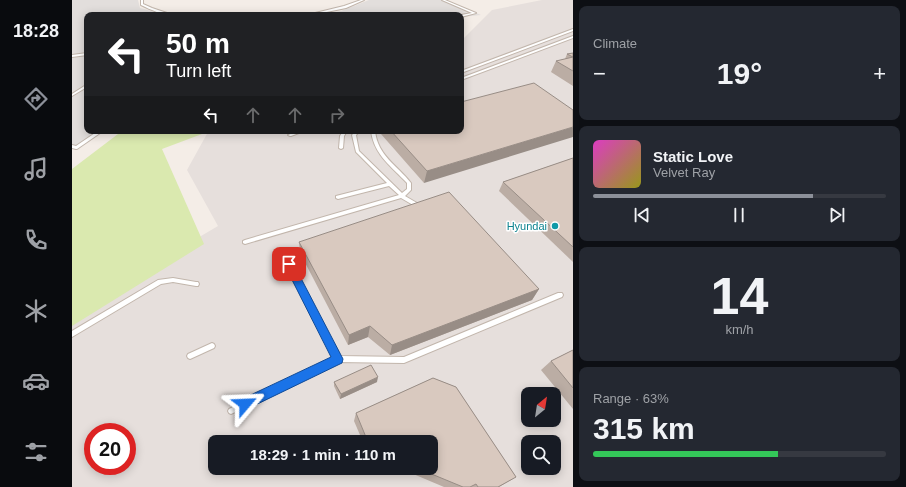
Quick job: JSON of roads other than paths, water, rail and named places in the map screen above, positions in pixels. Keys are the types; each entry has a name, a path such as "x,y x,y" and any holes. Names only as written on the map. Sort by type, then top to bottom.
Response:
{"lane":[{"path":"142,0 142,4 151,9 162,12"},
{"path":"320,12 363,0"},
{"path":"443,0 475,13 464,15"},
{"path":"464,71 573,30"},
{"path":"464,78 573,37"},
{"path":"72,56 84,54"},
{"path":"72,95 84,88"},
{"path":"72,146 76,148 97,134"},
{"path":"341,148 343,134"},
{"path":"355,134 357,151 402,196 415,204"},
{"path":"245,242 402,196 409,190 409,183 378,150 373,134"},
{"path":"338,198 389,184"},
{"path":"289,264 338,359"},
{"path":"72,334 160,282 173,280 196,284"},
{"path":"231,411 338,359 404,360 560,295"},
{"path":"190,356 212,346"}],"place":[{"name":"Hyundai","path":"555,226"}]}
